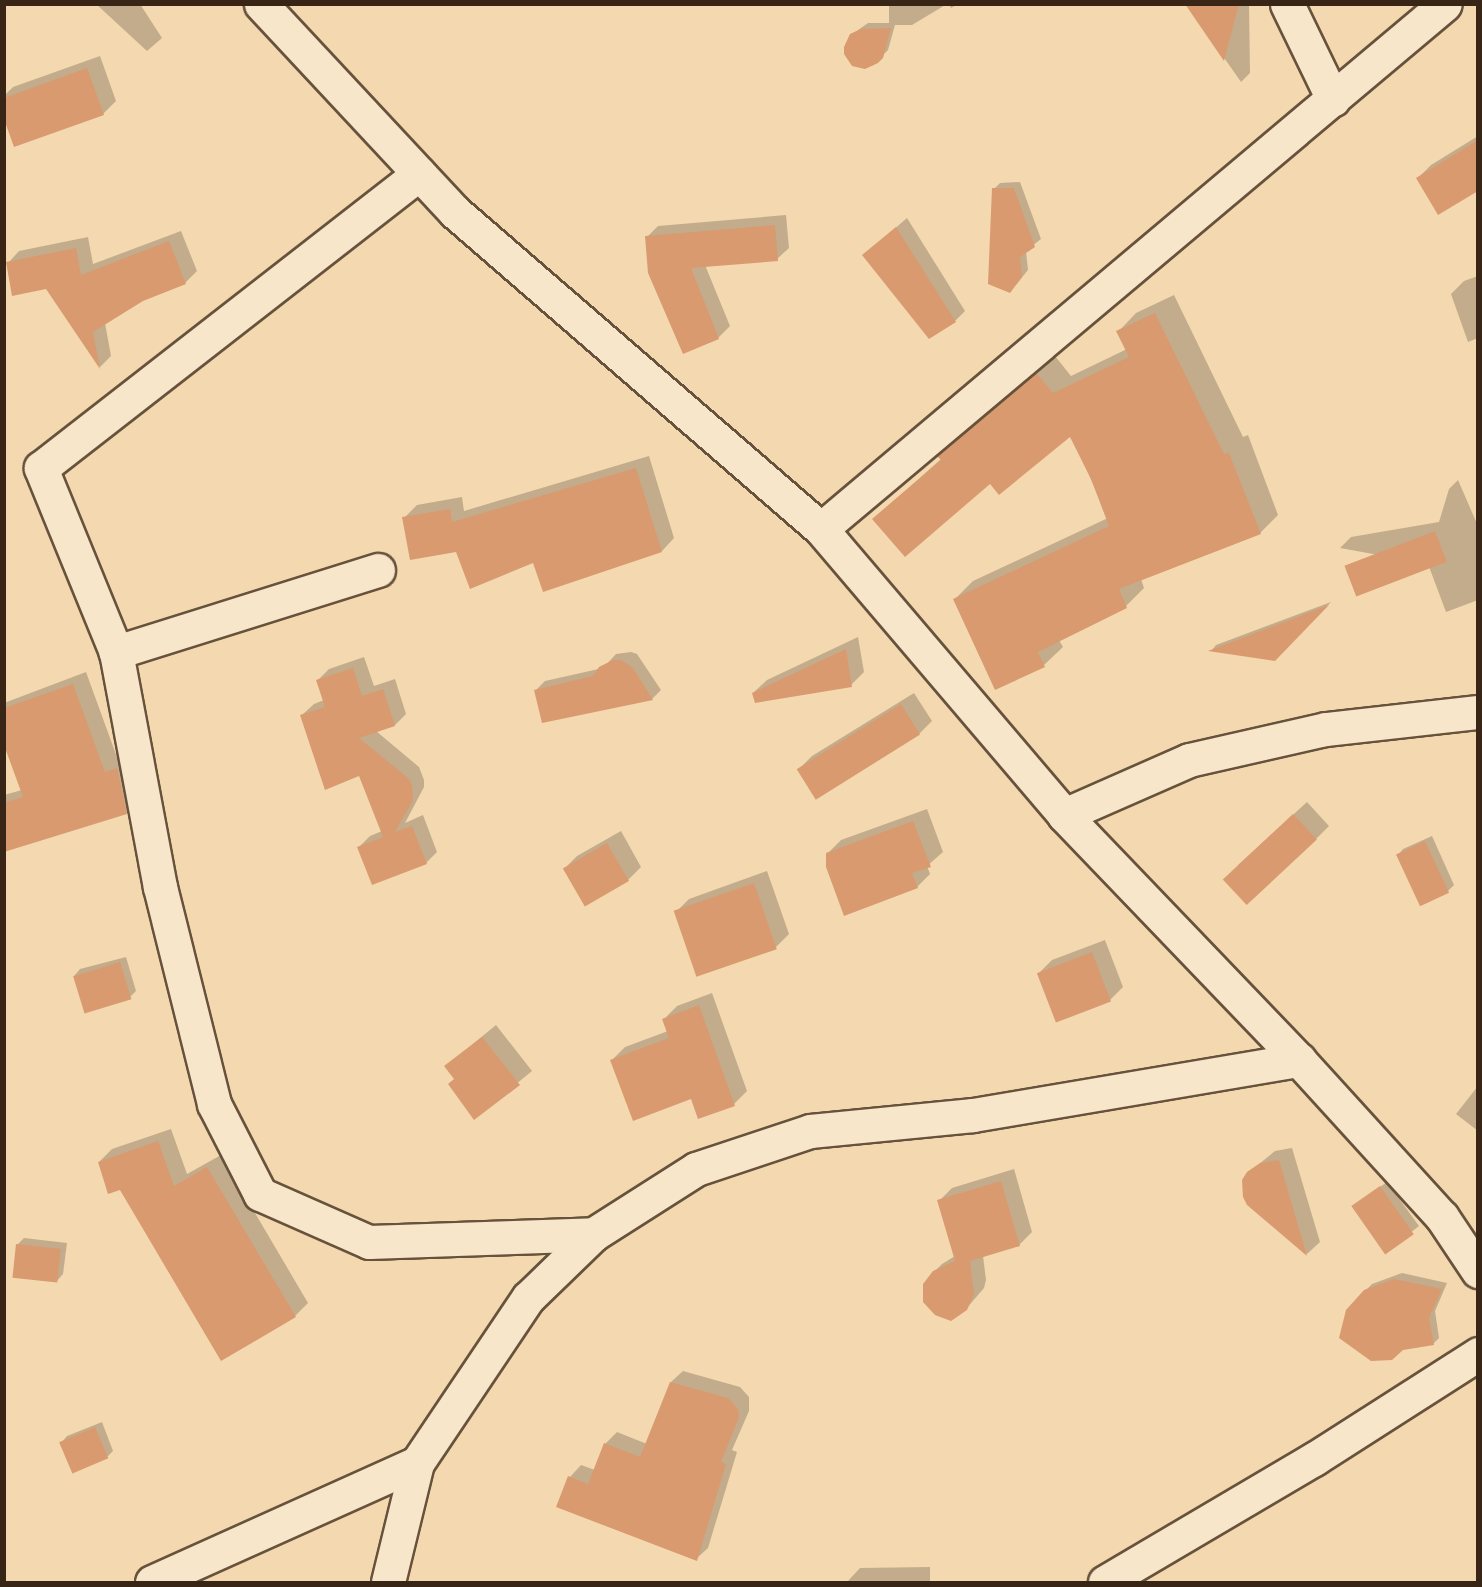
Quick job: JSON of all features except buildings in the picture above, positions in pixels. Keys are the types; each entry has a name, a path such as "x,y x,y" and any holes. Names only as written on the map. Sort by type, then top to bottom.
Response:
{"street":[{"path":"261,4 454,212 820,529 1064,815 1299,1060 1442,1217 1478,1271"},
{"path":"1287,4 1333,99"},
{"path":"820,529 1445,4"},
{"path":"418,174 40,468 116,652 160,887 214,1104 260,1194 369,1242 594,1234"},
{"path":"116,652 378,570"},
{"path":"1064,815 1189,760 1326,729 1478,711"},
{"path":"388,1582 417,1463 528,1298 594,1234 696,1169 810,1131 974,1115 1299,1060"},
{"path":"1105,1582 1314,1459 1478,1354"},
{"path":"152,1582 417,1463"}]}
